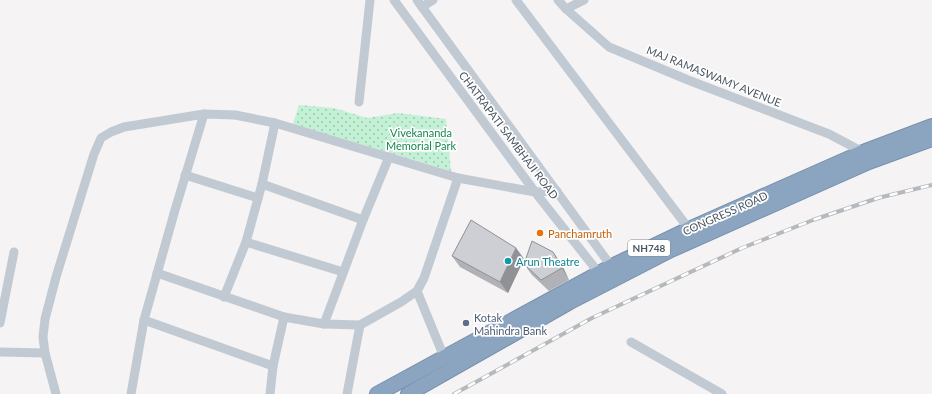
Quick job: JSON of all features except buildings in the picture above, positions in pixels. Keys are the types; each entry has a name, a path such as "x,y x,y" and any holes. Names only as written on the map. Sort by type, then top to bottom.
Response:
{"highway":[{"name":"CONGRESS ROAD","path":"408,394 570,302 609,275 671,250 932,126"},
{"name":"CONGRESS ROAD","path":"377,394 444,358 609,275 689,229 866,157 932,139"}],"street":[{"path":"359,102 370,0"},
{"name":"CHATRAPATI SAMBHAJI ROAD","path":"394,0 536,192 609,275"},
{"path":"420,3 433,0"},
{"path":"516,0 689,229"},
{"name":"MAJ RAMASWAMY AVENUE","path":"558,0 609,47 688,80 829,134 866,157"},
{"path":"566,9 584,0"},
{"name":"CHATRAPATI SAMBHAJI ROAD","path":"420,3 557,191 609,275"},
{"path":"56,394 45,353 43,337 45,319 56,277 94,154 101,138 110,132 124,127 204,114 235,115 275,123 458,178 536,192 557,191"},
{"path":"131,394 144,320 204,114"},
{"path":"224,297 246,242 262,184 275,123"},
{"path":"324,324 363,220 389,157"},
{"path":"185,175 258,198"},
{"path":"157,273 284,317 324,324 360,325 401,302 417,291 424,278 458,178"},
{"path":"262,184 363,220"},
{"path":"246,242 343,272"},
{"path":"0,323 14,252"},
{"path":"417,291 444,358"},
{"path":"270,394 273,366 284,317"},
{"path":"144,320 273,366"},
{"path":"347,394 360,325"},
{"path":"631,342 722,394"},
{"path":"0,352 45,353"}],"green space":[{"name":"Vivekananda Memorial Park","path":"299,105 334,108 367,118 398,113 446,119 451,171 293,124"}],"railway":[{"path":"454,394 592,318 742,248 813,220 878,198 932,185"}],"place":[{"name":"Panchamruth","path":"540,233"},
{"name":"Arun Theatre","path":"508,261"},
{"name":"Kotak Mahindra Bank","path":"466,323"}]}
